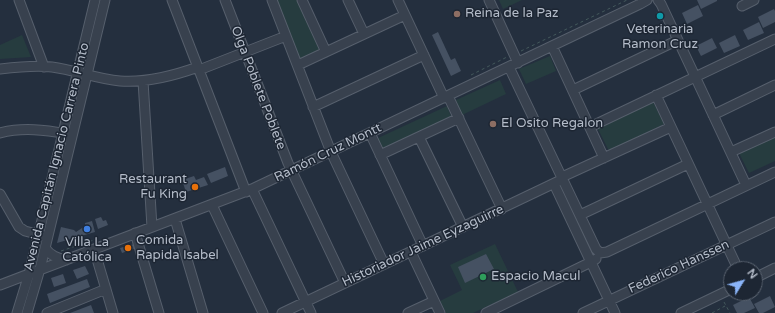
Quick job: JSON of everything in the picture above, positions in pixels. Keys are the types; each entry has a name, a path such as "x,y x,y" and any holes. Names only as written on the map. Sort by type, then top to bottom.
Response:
{"street":[{"path":"19,0 44,67"},
{"name":"Avenida Capitán Ignacio Carrera Pinto","path":"17,313 29,274 95,0"},
{"name":"Avenida Capitán Ignacio Carrera Pinto","path":"27,313 48,237 105,0"},
{"path":"172,0 198,69 249,190 311,313"},
{"name":"Olga Poblete Poblete","path":"225,0 288,164 345,283"},
{"path":"272,0 331,152 384,264"},
{"path":"302,0 326,52"},
{"path":"348,0 364,34"},
{"path":"398,0 424,55 459,118 502,208"},
{"path":"489,0 516,58"},
{"name":"Ramón Cruz Montt","path":"0,285 249,190 509,67 516,58 552,46 647,0"},
{"path":"658,0 746,185"},
{"path":"742,6 754,0"},
{"path":"298,65 405,15"},
{"path":"0,69 22,67 60,68 116,81 143,81 169,77 198,69 286,36"},
{"path":"590,127 775,39"},
{"path":"573,90 678,40"},
{"path":"552,46 604,158"},
{"path":"313,107 424,55"},
{"path":"509,67 596,249 600,253"},
{"path":"143,81 152,227"},
{"path":"713,115 775,86"},
{"path":"656,96 734,261"},
{"path":"380,155 459,118"},
{"name":"Historiador Jaime Eyzaguirre","path":"282,313 671,127"},
{"path":"0,133 12,130 33,129 73,134"},
{"path":"731,152 775,132"},
{"path":"370,133 423,246"},
{"path":"419,137 463,227"},
{"path":"580,215 688,164"},
{"path":"600,253 607,252 775,172"},
{"path":"554,184 615,313"},
{"path":"1,197 19,227 25,231 48,237"},
{"path":"212,205 263,313"},
{"path":"175,219 203,313"},
{"name":"Federico Hanssen","path":"583,313 775,222"},
{"path":"136,233 159,313"},
{"path":"45,248 53,256 66,260"},
{"path":"94,249 113,313"},
{"path":"411,252 440,313"},
{"path":"486,313 597,259 600,253"},
{"path":"763,274 775,268"},
{"path":"47,313 106,289"},
{"path":"681,313 723,293"},
{"path":"408,313 434,301"}],"path":[{"path":"516,58 627,0"},
{"path":"720,294 730,313"},
{"path":"712,313 726,306"}],"green space":[{"path":"276,0 297,0 322,50 300,60"},
{"path":"499,0 522,0 503,9"},
{"path":"22,35 31,57 0,59 0,45"},
{"path":"550,56 556,71 526,84 519,69"},
{"path":"500,80 506,94 462,115 456,100"},
{"path":"653,102 664,124 609,151 598,129"},
{"path":"447,106 452,119 381,152 376,139"},
{"path":"775,134 775,161 749,173 738,151"},
{"name":"Espacio Macul","path":"495,244 518,292 473,313 446,313 440,301 462,290 450,265"}],"building":[{"path":"697,0 717,0 717,1 701,9"},
{"path":"698,5 703,16 687,24 682,13"},
{"path":"774,9 775,22 763,28 758,17"},
{"name":"Veterinaria Ramon Cruz","path":"660,11 663,20 660,21 656,13"},
{"path":"759,22 764,33 748,40 743,30"},
{"path":"438,32 451,60 455,58 461,71 451,76 432,35"},
{"path":"735,35 740,46 724,53 719,43"},
{"path":"712,38 717,48 701,56 696,46"},
{"path":"225,167 228,176 211,183 207,174"},
{"path":"194,176 196,180 204,177 208,185 186,192 182,180"},
{"path":"101,217 103,221 106,220 108,225 98,229 95,219"},
{"path":"92,221 95,232 57,243 61,227 74,230 76,232 85,226 85,223"},
{"name":"Comida Rapida Isabel","path":"134,244 136,248 122,253 120,248"},
{"path":"486,254 494,269 465,283 458,267"},
{"path":"85,266 89,274 77,279 73,270"},
{"path":"63,274 66,283 54,287 51,278"},
{"path":"87,279 90,287 50,303 47,294"},
{"path":"770,296 775,307 763,313 759,313 754,304 763,301 763,300"},
{"path":"741,301 751,301 755,308 744,313 737,313 733,305"},
{"path":"91,305 94,313 70,313"}],"place":[{"name":"Reina de la Paz","path":"457,14"},
{"name":"Veterinaria Ramon Cruz","path":"660,16"},
{"name":"El Osito Regalon","path":"493,124"},
{"name":"Restaurant Fu King","path":"195,187"},
{"name":"Villa La Católica","path":"87,229"},
{"name":"Comida Rapida Isabel","path":"128,248"},
{"name":"Espacio Macul","path":"483,277"}]}
